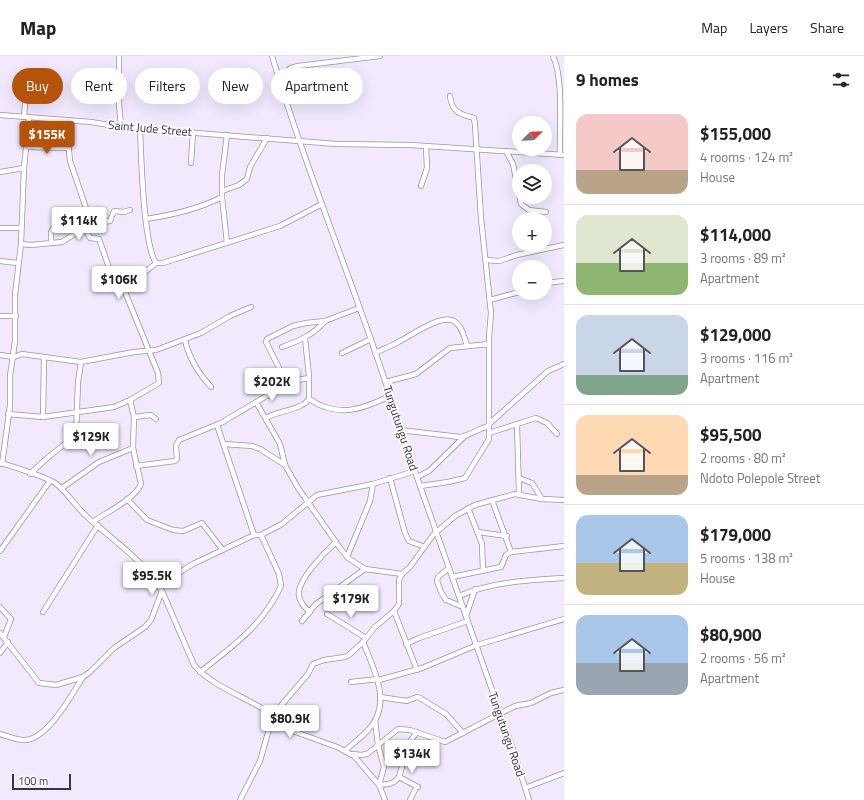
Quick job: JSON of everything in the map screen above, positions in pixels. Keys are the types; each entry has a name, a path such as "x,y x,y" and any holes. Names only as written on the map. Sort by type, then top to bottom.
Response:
{"street":[{"path":"119,56 119,104 121,127"},
{"name":"Tungutungu Road","path":"272,56 275,68"},
{"path":"290,68 350,58 380,56"},
{"path":"553,56 557,65 561,89 562,155"},
{"path":"557,65 558,56"},
{"path":"420,486 465,478 476,458 487,444 489,433 490,300 481,218 474,118 456,112 451,104 450,96"},
{"path":"27,104 27,147 24,168 21,244 15,295 16,316 14,356 10,376 10,398 1,464 50,481 62,488 70,500 129,553 159,585 194,665 200,672 273,715 282,725 290,730 351,754 378,784 385,800"},
{"name":"Tungutungu Road","path":"287,104 386,382 400,430 477,645 529,800"},
{"name":"Saint Jude Street","path":"0,115 91,122 121,127 140,127 336,144 426,146 562,155"},
{"path":"66,120 70,161 85,204 90,224"},
{"path":"140,127 140,154 146,219 153,259 156,263"},
{"path":"192,163 193,132"},
{"path":"227,135 222,175 222,197 227,243"},
{"path":"222,191 239,185 247,179 250,167 267,138"},
{"path":"421,186 427,168 426,146"},
{"path":"27,147 68,148"},
{"path":"506,151 512,164 521,204 529,210 546,212"},
{"path":"0,172 24,168"},
{"path":"146,219 192,209 222,197"},
{"path":"125,288 156,263 163,263 280,226 322,204"},
{"path":"21,244 31,245 62,242 90,224 110,221 113,212 116,210 124,212 130,210"},
{"path":"51,242 51,232 56,223"},
{"path":"84,227 90,238 99,239 114,282 125,288"},
{"path":"0,228 21,228"},
{"path":"486,260 499,261 517,255 564,245"},
{"path":"0,260 18,263"},
{"path":"552,282 564,281"},
{"path":"8,414 43,417 114,408 155,386 160,381 149,351 128,303 125,288"},
{"path":"490,300 512,294"},
{"path":"0,355 14,356 22,354 81,362 134,352 163,349 185,340 251,307"},
{"path":"286,382 266,342 267,339 293,326 306,322 325,321 359,308"},
{"path":"0,316 16,316"},
{"path":"375,353 401,341 426,326 444,320 451,320 459,326 467,345"},
{"path":"282,346 305,338 315,332 325,321"},
{"path":"266,418 304,404 309,399 309,378 305,338"},
{"path":"342,353 371,339"},
{"path":"185,340 189,353 200,373 211,387"},
{"path":"386,382 416,374 450,348 467,345 489,344"},
{"path":"43,417 44,358"},
{"path":"30,474 76,435 78,382 81,362"},
{"path":"417,477 429,471 465,436 489,425 548,371 564,364"},
{"path":"136,466 175,461 177,458 176,446 179,440 217,425 241,413 256,402 285,385 286,382 309,378"},
{"path":"309,399 327,409 343,411 369,406 390,396"},
{"path":"44,612 96,523 127,499 139,488 141,484 133,448 134,417 130,400"},
{"path":"256,402 280,444 285,465 307,502 347,557 365,569 374,572 402,574"},
{"path":"134,417 151,415 156,419"},
{"path":"489,433 536,418 541,419 557,434"},
{"path":"217,425 254,535"},
{"path":"517,425 519,494"},
{"path":"400,430 465,436"},
{"path":"224,444 252,446 260,449 285,465"},
{"path":"62,488 99,462 133,448"},
{"path":"159,585 193,564 222,549 254,535 261,535 282,524 317,495 373,484 415,471"},
{"path":"390,478 405,533 409,541 425,547"},
{"path":"518,478 532,483 542,499"},
{"path":"0,551 50,481"},
{"path":"347,557 370,501 373,484"},
{"path":"240,800 260,761 273,715 308,674 312,664 324,660 345,657 365,640 375,626 394,611 399,604 399,580 402,574 410,568 437,532 455,516 468,508 505,495 519,494 542,499 564,500"},
{"path":"127,499 147,520 172,530 183,531 202,523 222,549"},
{"path":"492,500 507,536 511,552"},
{"path":"468,508 482,544 483,571"},
{"path":"478,532 507,536"},
{"path":"200,672 237,643 264,617 281,586 279,574 262,541 261,535"},
{"path":"310,612 299,597 299,588 322,556 336,542"},
{"path":"452,577 502,567 506,555 511,552 564,546"},
{"path":"449,568 438,577 437,581 446,600 463,607"},
{"path":"302,621 334,590 365,569"},
{"path":"459,596 475,589 514,581 564,578"},
{"path":"466,616 475,589"},
{"path":"0,734 24,740 39,735 53,722 83,676 114,648 146,627 151,620 162,591"},
{"path":"0,607 11,619 2,635 33,678 39,683 56,685 83,676"},
{"path":"394,611 417,670"},
{"path":"327,614 365,640 378,679 380,705 374,720 368,730 345,751"},
{"path":"351,682 378,679 417,670 477,645 564,619"},
{"path":"406,644 419,638 468,622"},
{"path":"0,653 8,642"},
{"path":"351,754 364,755 398,729 403,728 445,742 515,706 531,703 551,693 564,690"},
{"path":"380,697 407,701 417,697 420,698 446,714 463,733"},
{"path":"374,720 378,745 384,767 378,784"},
{"path":"378,784 391,784 399,777 409,742 417,732"},
{"path":"525,788 564,773"},
{"path":"399,777 416,788 410,800"}]}
